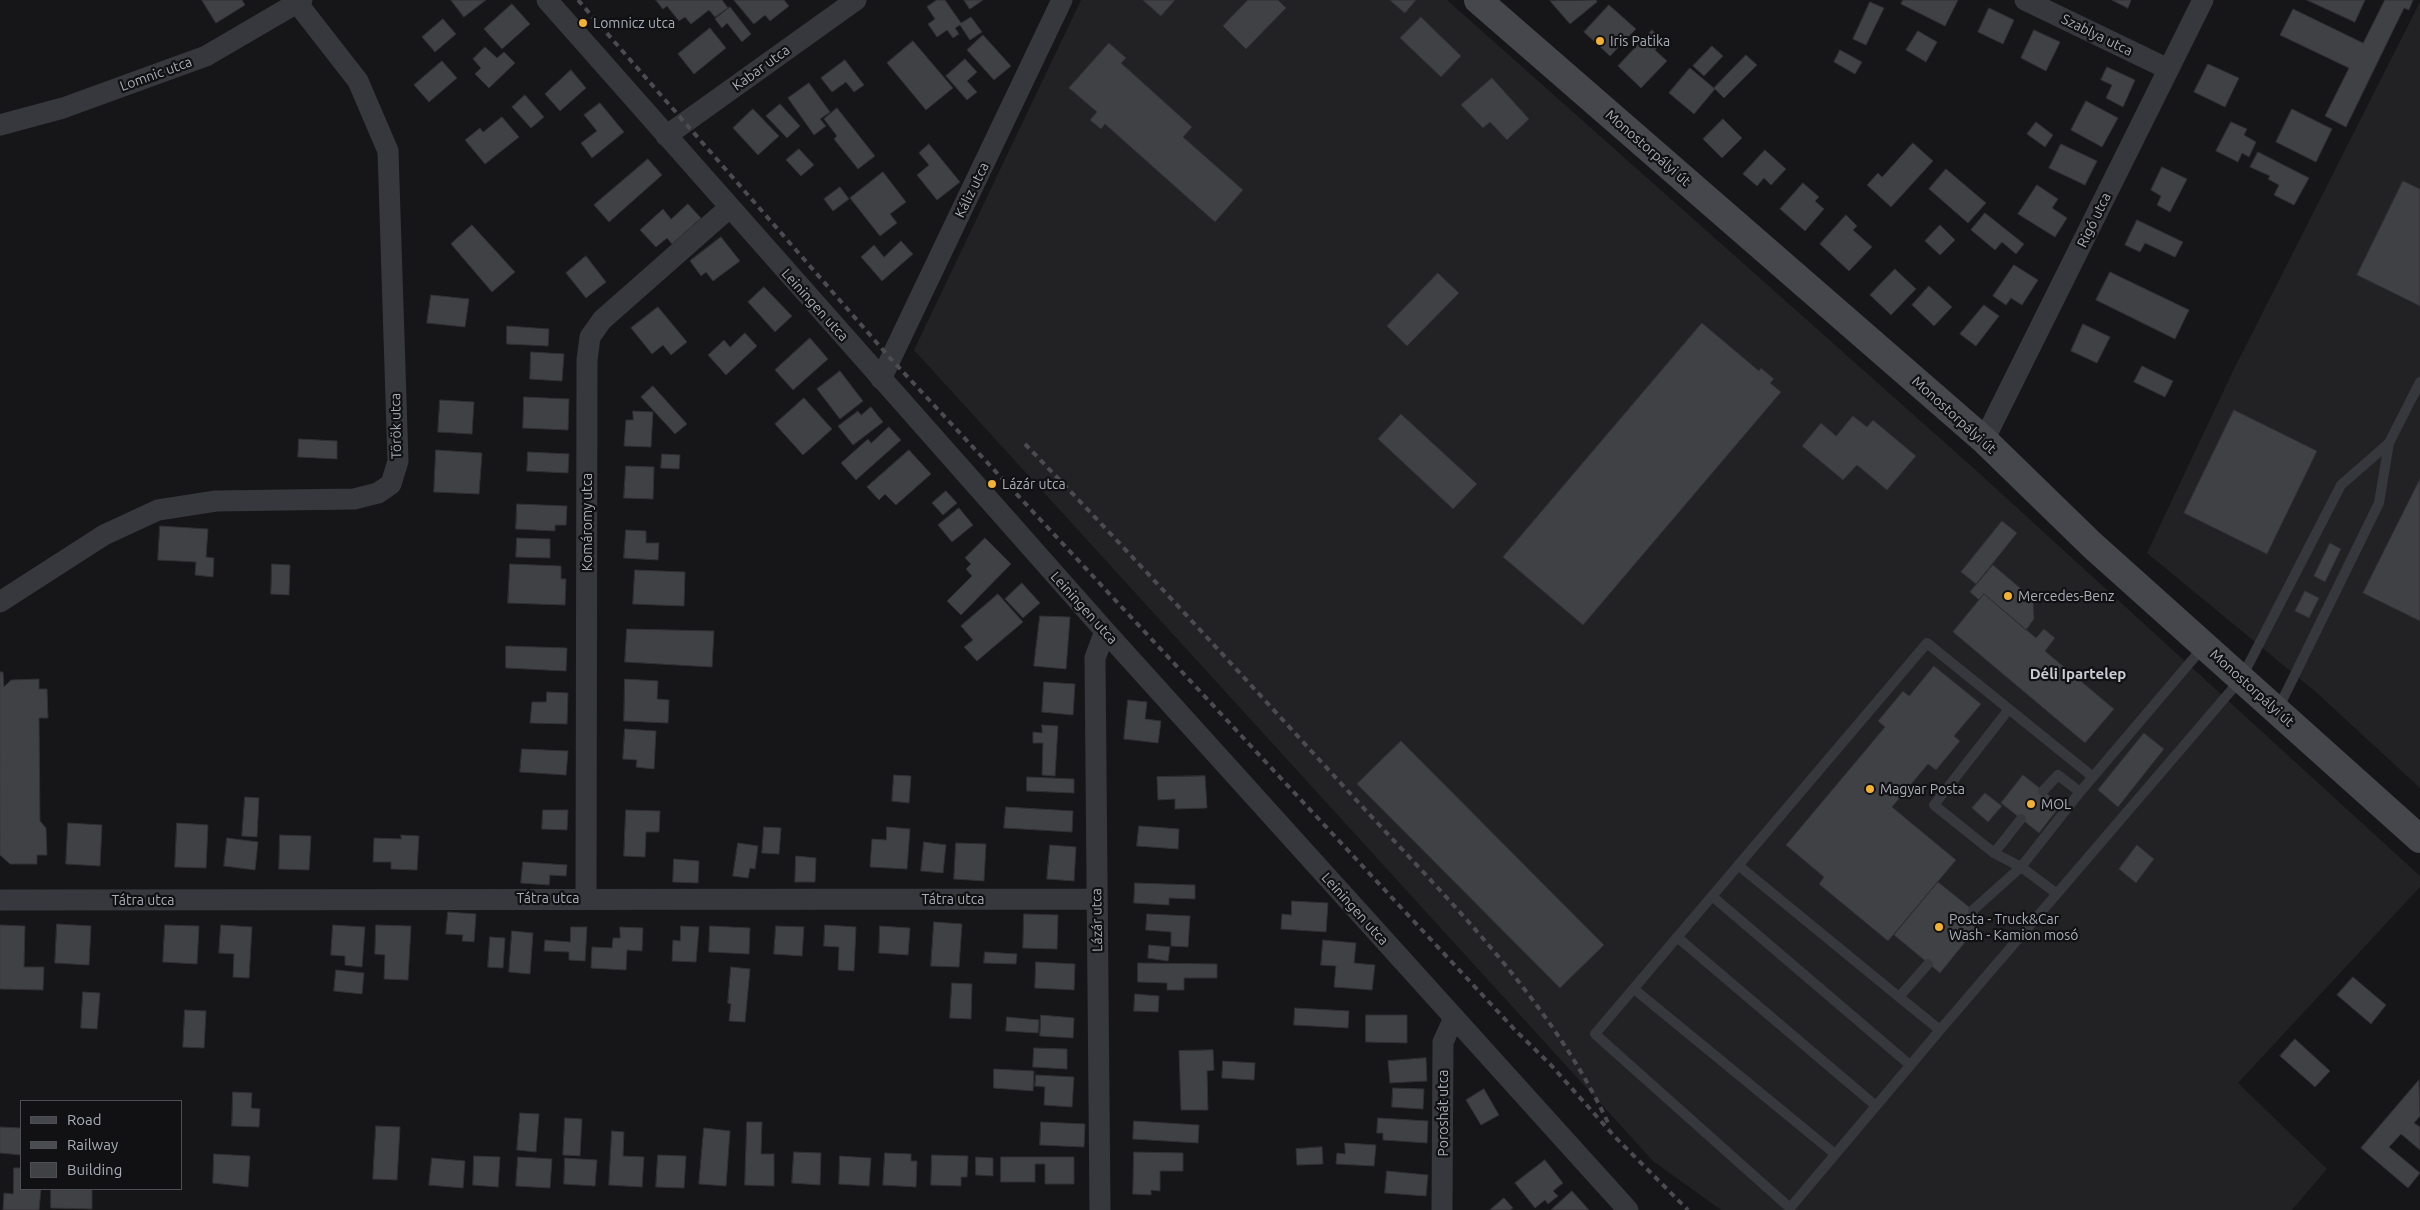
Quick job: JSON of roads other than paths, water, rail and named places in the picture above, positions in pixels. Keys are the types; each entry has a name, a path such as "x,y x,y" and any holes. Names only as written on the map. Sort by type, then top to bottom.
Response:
{"street":[{"name":"Leiningen utca","path":"547,0 1105,631 1628,1210"},
{"name":"Kabar utca","path":"666,136 856,0"},
{"name":"Káliz utca","path":"881,379 1062,0"},
{"name":"Monostorpályi út","path":"1478,0 1984,440 2092,545 2420,839"},
{"name":"Szablya utca","path":"2025,0 2168,69"},
{"name":"Rigó utca","path":"1984,440 2203,0"},
{"name":"Lomnic utca","path":"0,125 63,108 206,56 300,2"},
{"name":"Török utca","path":"0,602 104,535 158,510 216,501 354,499 378,493 391,484 398,461 388,150 358,82 300,2"},
{"name":"Komáromy utca","path":"586,898 587,360 590,338 602,320 729,208"},
{"name":"Lázár utca","path":"1100,1210 1095,658 1105,631"},
{"name":"Tátra utca","path":"0,900 1097,899"},
{"name":"Poroshát utca","path":"1442,1210 1443,1042 1454,1018"}],"lane":[{"path":"2277,711 2379,502 2389,443 2420,382"},
{"path":"2094,777 1927,643 1595,1034 1790,1208 2056,893 2241,679 2341,485 2389,443"},
{"path":"1973,910 2021,867 2080,792 2204,646"},
{"path":"2009,709 1934,805 1994,853 2021,867 2056,893"},
{"path":"2044,791 2058,775 2080,792"},
{"path":"1994,853 2021,819"},
{"path":"1738,865 1940,1030"},
{"path":"1712,896 1910,1066"},
{"path":"1678,937 1876,1106"},
{"path":"1900,997 1928,964"},
{"path":"1634,989 1835,1154"}],"railway":[{"path":"578,0 891,359 1515,1030 1550,1064 1615,1137 1688,1210"},
{"path":"1025,444 1193,622 1463,915 1528,994 1558,1036 1585,1079 1609,1125"}],"place":[{"name":"Lomnicz utca","path":"583,23"},
{"name":"Iris Patika","path":"1600,41"},
{"name":"Lázár utca","path":"992,484"},
{"name":"Mercedes-Benz","path":"2008,596"},
{"name":"Magyar Posta","path":"1870,789"},
{"name":"MOL","path":"2031,804"},
{"name":"Posta - Truck&Car Wash - Kamion mosó","path":"1939,927"}],"district":[{"name":"Déli Ipartelep","path":"2078,674"}]}
